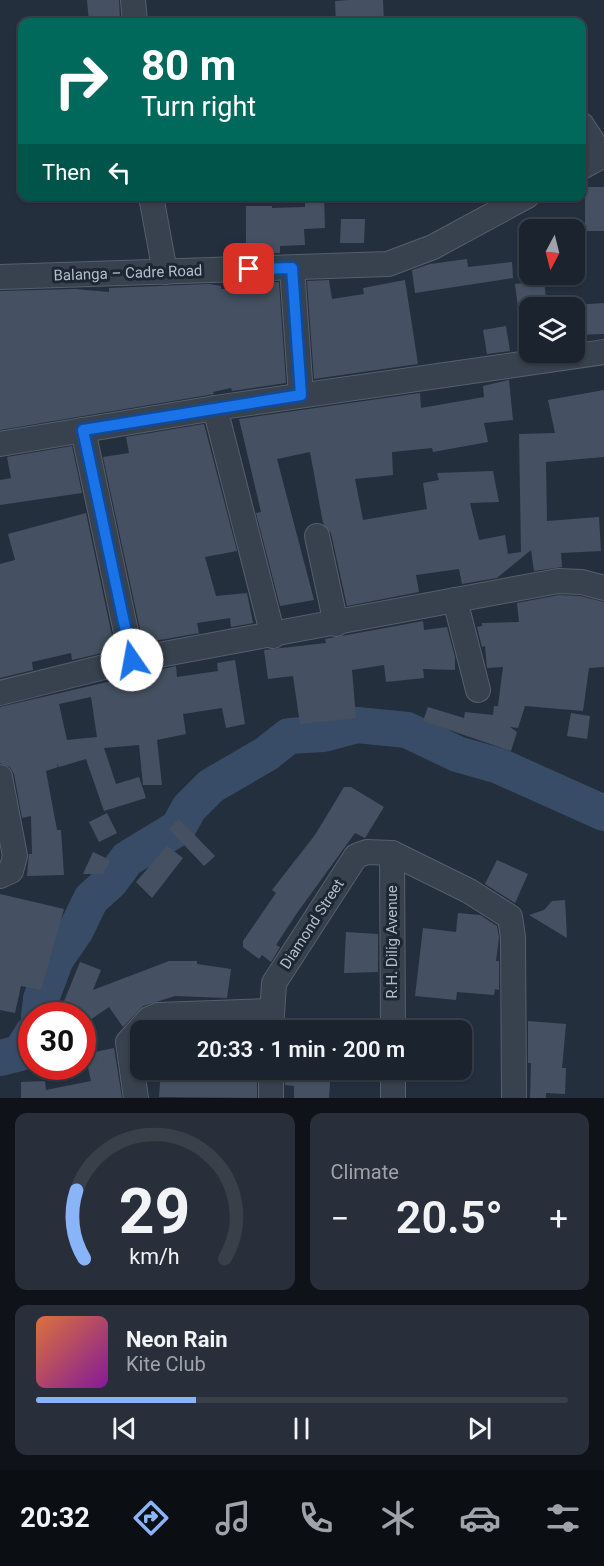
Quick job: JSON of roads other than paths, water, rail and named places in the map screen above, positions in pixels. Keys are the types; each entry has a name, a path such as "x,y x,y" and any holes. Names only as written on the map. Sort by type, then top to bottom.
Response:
{"street":[{"path":"133,0 135,18"},
{"path":"586,135 596,159"},
{"path":"152,201 165,272"},
{"name":"Balanga – Cadre Road","path":"0,277 394,263 432,247 518,201"},
{"path":"292,268 301,395"},
{"path":"0,444 215,408 604,352"},
{"path":"215,408 273,636"},
{"path":"83,430 132,660"},
{"path":"317,536 336,624"},
{"path":"0,693 132,660 273,636 558,581 582,582 604,588"},
{"path":"455,600 478,690"},
{"path":"0,777 15,856 11,871 0,876"},
{"name":"Diamond Street","path":"271,1020 274,983 356,856 367,852 392,853"},
{"path":"392,853 470,891 510,917 513,937 514,1098"},
{"name":"R.H. Dilig Avenue","path":"392,853 393,1020"},
{"path":"148,1020 158,1015 252,1020"},
{"path":"134,1080 136,1098"},
{"path":"271,1080 271,1098"},
{"path":"393,1080 393,1098"}],"waterway":[{"path":"41,1002 56,959 76,930 91,899 111,881 127,859 178,828 189,808 211,786 266,754 289,736 323,734 357,725 407,730 457,754 499,766 604,813"},
{"path":"0,1058 18,1054"}]}
